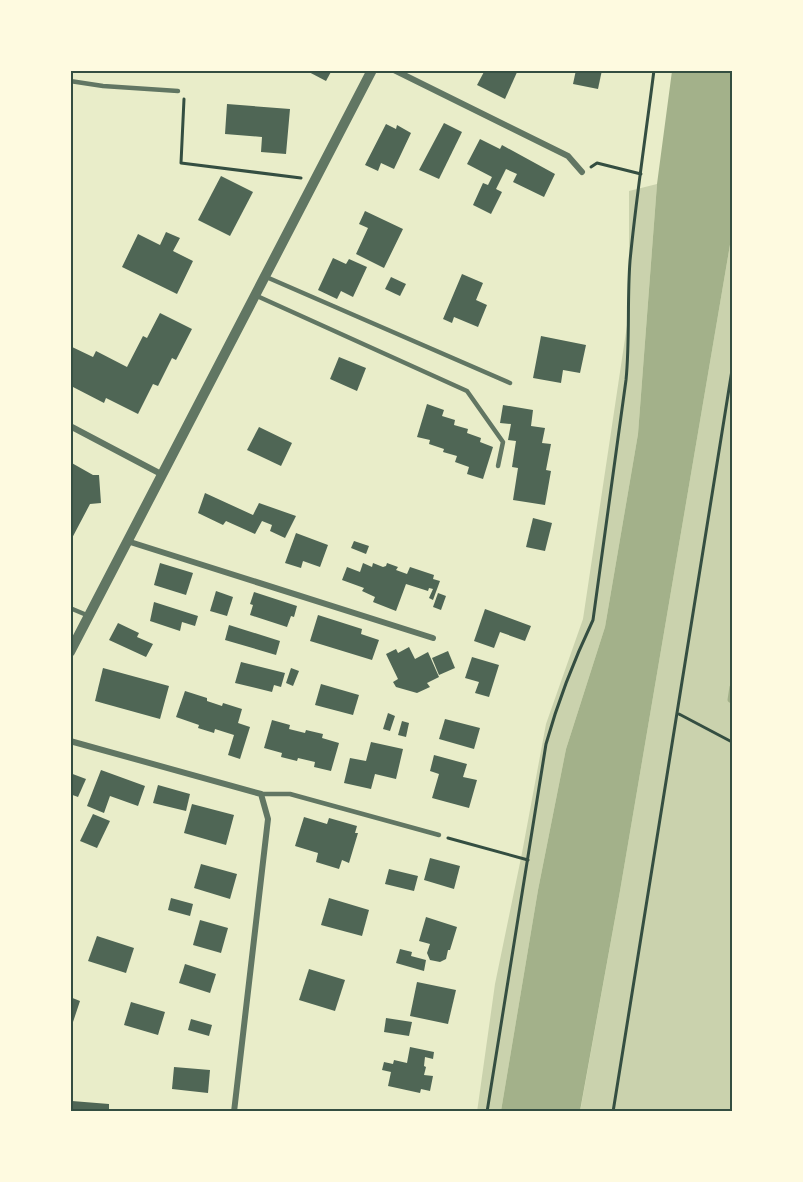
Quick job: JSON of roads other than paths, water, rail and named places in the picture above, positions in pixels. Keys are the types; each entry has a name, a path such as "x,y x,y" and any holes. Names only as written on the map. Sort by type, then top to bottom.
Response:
{"street":[{"path":"70,652 372,70"},
{"path":"394,70 568,156 582,172"},
{"path":"70,426 161,474"},
{"path":"127,541 433,638"},
{"path":"70,741 261,794 268,819 234,1112"}],"lane":[{"path":"70,81 102,86 178,91"},
{"path":"264,276 510,383"},
{"path":"255,295 467,391 503,442 498,466"},
{"path":"70,608 89,616"},
{"path":"261,794 290,794 439,835"}],"waterway":[{"path":"732,687 730,700 732,701"}]}
